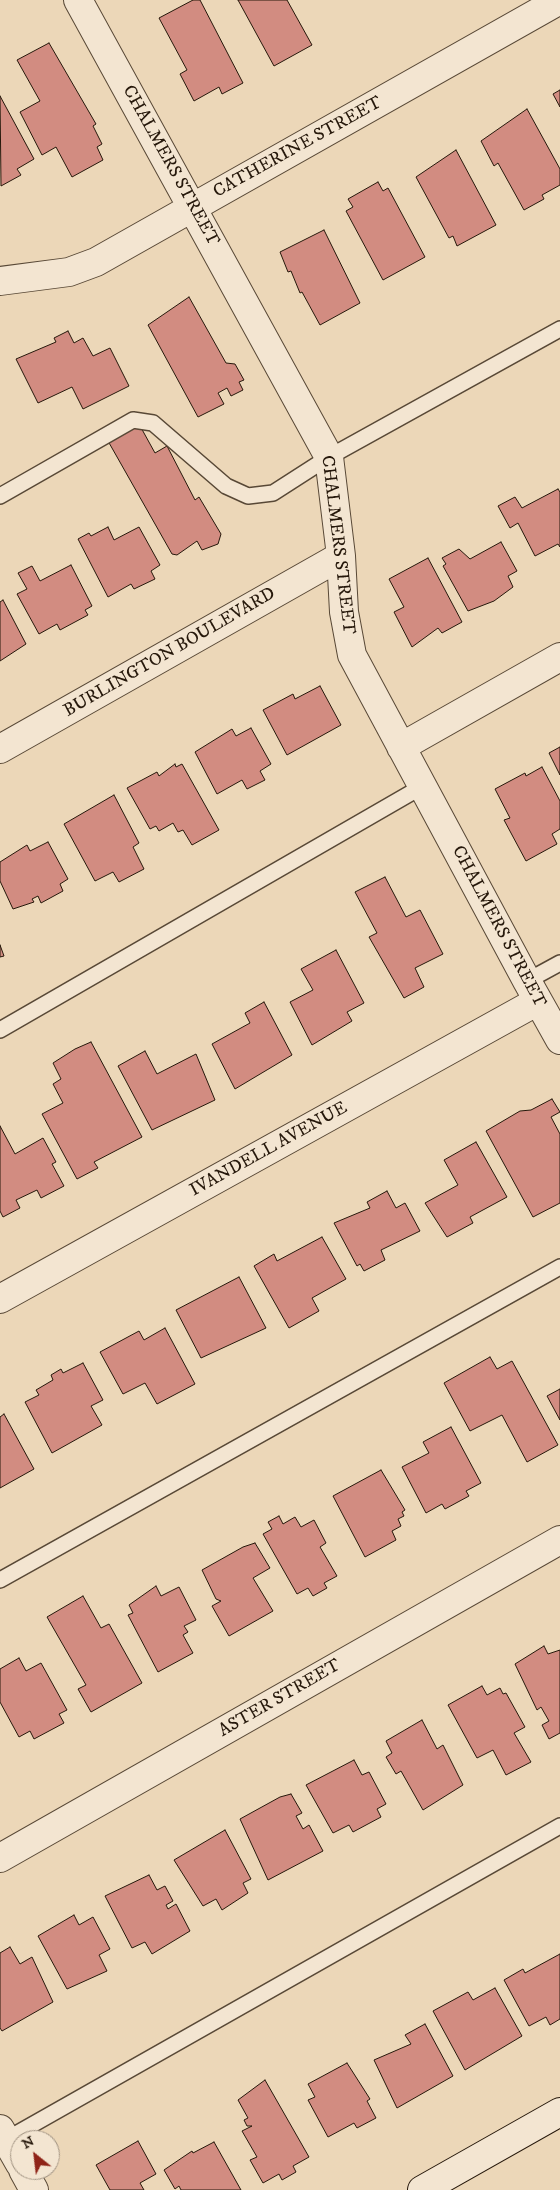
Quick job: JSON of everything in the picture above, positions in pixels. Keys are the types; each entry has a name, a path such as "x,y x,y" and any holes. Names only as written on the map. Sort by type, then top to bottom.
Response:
{"street":[{"name":"CHALMERS STREET","path":"78,0 329,457 341,556 344,612 352,655 560,1040"},
{"name":"CATHERINE STREET","path":"0,281 69,272 96,262 560,0"},
{"name":"BURLINGTON BOULEVARD","path":"0,749 341,556"},
{"path":"401,747 560,657"},
{"name":"IVANDELL AVENUE","path":"0,1299 532,991"},
{"name":"ASTER STREET","path":"0,1858 560,1540"},
{"path":"422,2190 560,2112"},
{"path":"2,2137 10,2149"}],"lane":[{"path":"0,496 133,420 153,423 226,486 248,496 273,493 329,457 560,329"},
{"path":"0,1030 422,786"},
{"path":"532,991 560,963"},
{"path":"0,1580 560,1267"},
{"path":"2,2137 560,1826"}],"building":[{"path":"193,0 200,0 243,83 222,94 219,87 194,101 180,74 187,70 159,18"},
{"path":"238,0 287,0 312,45 274,66"},
{"path":"49,43 96,124 93,126 102,144 97,147 103,160 72,177 56,147 42,155 20,112 40,101 17,60"},
{"path":"560,90 560,107 553,94"},
{"path":"0,96 34,159 17,169 21,175 1,186"},
{"path":"527,109 560,169 560,185 542,195 544,199 524,210 498,163 494,166 481,141"},
{"path":"456,150 496,225 457,246 453,236 449,238 416,177"},
{"path":"378,182 383,191 388,188 425,257 383,280 346,211 353,207 348,199"},
{"path":"324,230 360,303 320,325 302,292 300,293 291,271 288,272 280,252"},
{"path":"189,297 226,363 235,364 244,380 239,382 243,390 231,396 227,388 218,393 224,404 198,417 148,325"},
{"path":"68,331 74,343 83,338 93,356 110,348 129,386 83,409 72,387 38,403 16,359 56,342 54,338"},
{"path":"139,424 155,453 167,446 195,500 199,497 221,534 218,544 202,550 197,541 177,555 172,554 108,441"},
{"path":"558,489 560,492 560,547 558,544 535,556 518,523 510,528 498,506 515,497 522,508"},
{"path":"108,527 114,540 139,527 160,565 151,571 155,579 134,589 131,584 108,597 78,539 89,533 91,536"},
{"path":"501,542 517,571 508,576 513,587 494,601 468,611 443,566 446,564 442,558 459,549 470,559"},
{"path":"428,558 462,622 442,633 438,628 412,647 394,612 404,607 389,579"},
{"path":"71,565 92,606 85,610 88,615 60,630 57,624 39,634 17,594 27,589 18,573 32,566 40,581"},
{"path":"3,600 26,644 0,661 0,602"},
{"path":"320,686 341,725 287,755 263,710 293,694 295,699"},
{"path":"251,728 271,764 260,771 265,780 247,789 242,780 217,794 195,752 232,729 236,736"},
{"path":"560,747 560,775 549,753"},
{"path":"175,764 176,767 182,764 219,830 192,845 183,830 178,832 173,823 159,831 156,826 150,829 127,788 157,772 159,776"},
{"path":"542,767 560,801 560,829 552,834 557,844 526,861 504,820 510,818 495,789 525,773 526,776"},
{"path":"114,795 139,843 133,847 144,869 119,882 113,872 95,881 64,824"},
{"path":"48,842 68,879 60,884 63,891 41,903 38,896 32,899 34,902 13,909 0,881 0,862 27,845 30,851"},
{"path":"385,877 406,917 420,910 443,954 415,968 424,987 404,998 369,937 377,933 355,892"},
{"path":"0,945 4,956 0,957"},
{"path":"336,950 364,1003 347,1012 352,1021 312,1045 290,1002 313,990 301,969"},
{"path":"264,1002 292,1055 235,1089 212,1044 250,1023 245,1013"},
{"path":"91,1042 142,1137 94,1162 98,1168 77,1179 42,1114 63,1103 53,1084 61,1079 53,1063 75,1049"},
{"path":"145,1051 157,1074 196,1054 215,1100 152,1130 118,1066"},
{"path":"552,1099 560,1112 551,1117 560,1134 560,1203 533,1217 486,1131 520,1111 531,1110"},
{"path":"0,1126 15,1154 43,1138 56,1162 52,1164 64,1186 41,1198 37,1190 16,1200 20,1208 3,1217 0,1211"},
{"path":"476,1142 507,1197 470,1217 473,1223 447,1237 425,1203 458,1185 444,1160"},
{"path":"387,1191 396,1208 405,1203 420,1231 381,1250 385,1260 364,1271 360,1264 357,1266 334,1223 370,1208 367,1202"},
{"path":"322,1237 346,1279 312,1298 319,1311 289,1328 254,1266 274,1254 277,1261"},
{"path":"239,1277 266,1328 201,1358 176,1310"},
{"path":"165,1328 195,1384 157,1404 145,1383 123,1394 100,1352 139,1331 144,1340"},
{"path":"490,1357 497,1369 512,1361 558,1445 527,1462 502,1415 470,1431 444,1383"},
{"path":"83,1363 103,1400 91,1406 102,1425 52,1453 25,1402 39,1395 36,1390 53,1380 51,1375 61,1369 63,1373"},
{"path":"560,1389 560,1420 547,1396"},
{"path":"4,1414 34,1469 0,1488 0,1417"},
{"path":"451,1427 481,1483 466,1491 469,1496 445,1509 442,1504 426,1513 402,1467 429,1453 423,1442"},
{"path":"381,1470 405,1510 402,1512 404,1516 398,1519 401,1526 392,1531 396,1540 365,1557 333,1496"},
{"path":"279,1516 283,1524 295,1517 301,1527 314,1520 326,1543 320,1547 337,1576 324,1583 327,1588 313,1596 308,1588 297,1594 263,1534 272,1529 268,1522"},
{"path":"255,1543 270,1568 253,1578 273,1611 229,1636 212,1606 221,1601 216,1599 202,1570 243,1547"},
{"path":"156,1586 161,1596 179,1587 196,1620 184,1626 188,1632 183,1635 193,1653 158,1672 128,1615 133,1613 129,1605"},
{"path":"83,1596 101,1628 109,1624 142,1683 91,1712 78,1689 86,1685 47,1617"},
{"path":"544,1646 548,1654 560,1650 560,1733 549,1739 542,1725 549,1721 541,1707 537,1710 515,1664"},
{"path":"19,1658 26,1671 41,1663 67,1710 59,1714 64,1723 34,1739 30,1731 19,1737 0,1702 0,1669"},
{"path":"482,1686 487,1695 500,1688 503,1694 506,1693 525,1727 514,1733 531,1762 506,1775 493,1750 477,1758 448,1705"},
{"path":"422,1720 437,1749 443,1745 463,1785 423,1810 401,1771 396,1774 386,1757 392,1753 386,1741"},
{"path":"354,1760 362,1775 369,1772 386,1804 377,1809 381,1817 353,1832 349,1825 333,1833 306,1785"},
{"path":"291,1794 302,1813 296,1816 303,1829 309,1825 323,1851 268,1880 240,1819 280,1797"},
{"path":"225,1830 251,1879 243,1883 248,1893 222,1910 216,1899 203,1906 174,1860"},
{"path":"149,1875 157,1890 165,1886 173,1901 166,1905 168,1909 176,1904 190,1931 152,1954 145,1942 132,1948 105,1896"},
{"path":"74,1915 79,1925 93,1917 110,1949 99,1955 107,1971 67,1989 38,1936"},
{"path":"10,1947 20,1964 32,1957 53,2002 2,2031 0,2028 0,1953"},
{"path":"560,1954 560,2019 550,2025 546,2017 529,2026 504,1980 523,1969 525,1973"},
{"path":"495,1988 522,2036 465,2070 433,2011 468,1992 473,2000"},
{"path":"425,2024 453,2076 397,2108 374,2060 411,2044 405,2035"},
{"path":"347,2063 370,2099 367,2101 376,2118 357,2128 354,2123 328,2137 308,2100 315,2097 308,2084"},
{"path":"265,2080 309,2157 293,2166 296,2172 282,2180 279,2174 263,2183 250,2160 257,2157 242,2131 252,2126 247,2126 244,2120 248,2118 238,2100"},
{"path":"138,2141 156,2174 140,2183 144,2190 110,2190 96,2165"},
{"path":"214,2142 241,2190 181,2190 179,2186 175,2189 164,2170 192,2151 193,2153"}]}
